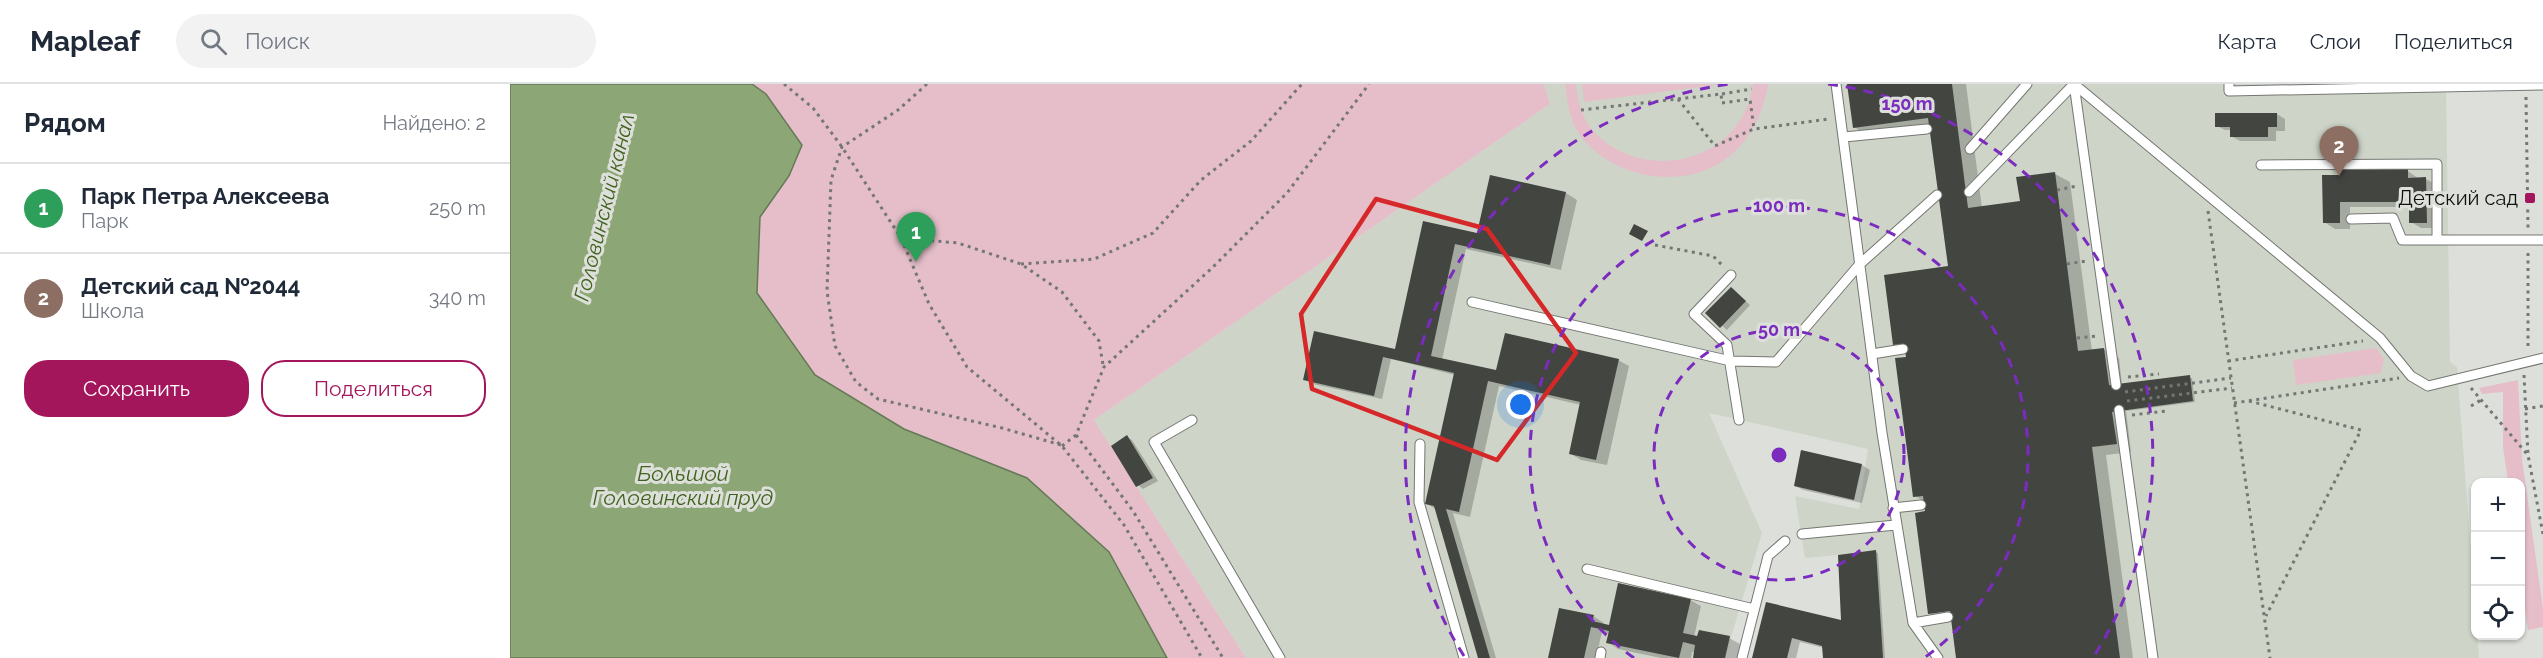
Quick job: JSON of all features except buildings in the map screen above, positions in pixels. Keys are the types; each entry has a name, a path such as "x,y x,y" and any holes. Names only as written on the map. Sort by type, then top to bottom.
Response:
{"lane":[{"path":"1836,84 1893,508 1913,623 1938,658"},
{"path":"1970,149 2027,84"},
{"path":"1969,192 2074,84"},
{"path":"2074,84 2380,338 2411,376 2428,386 2543,358"},
{"path":"2074,84 2116,382"},
{"path":"2229,84 2229,91 2543,85"},
{"path":"1844,137 1927,129"},
{"path":"2261,165 2437,164 2438,240"},
{"path":"1472,302 1731,361 1776,362 1859,264 1937,195"},
{"path":"2351,219 2393,219 2402,240 2543,240"},
{"path":"1731,275 1694,314 1727,345 1739,420"},
{"path":"1872,354 1903,350"},
{"path":"2120,414 2153,658"},
{"path":"1192,420 1154,442 1280,658"},
{"path":"1420,444 1419,502 1464,658"},
{"path":"1893,508 1921,505"},
{"path":"1802,534 1896,525"},
{"path":"1742,658 1768,556 1785,541"},
{"path":"1587,569 1754,609"},
{"path":"1913,623 1948,618"}],"path":[{"path":"784,84 813,108 842,147 901,238 929,304 967,367 1062,446 1124,525 1202,658"},
{"path":"927,84 898,110 842,147 831,180 827,291 835,346 856,382 878,399 1002,428 1062,446"},
{"path":"1021,264 1094,259 1153,233 1201,180 1251,141 1302,84"},
{"path":"1062,446 1076,435 1104,367 1212,268 1287,193 1369,84"},
{"path":"2526,85 2528,347 2524,363 2525,409 2528,455 2543,534"},
{"path":"1581,110 1752,89"},
{"path":"1721,94 1722,103 1750,99 1754,129"},
{"path":"1678,99 1715,146 1754,129 1841,117"},
{"path":"2057,190 2072,187"},
{"path":"2205,192 2270,658"},
{"path":"901,238 958,243 1021,264 1062,292 1100,341 1104,367"},
{"path":"1655,245 1713,256 1731,275"},
{"path":"2067,264 2098,260"},
{"path":"2077,338 2109,335"},
{"path":"2228,361 2380,338"},
{"path":"2116,382 2159,374"},
{"path":"2234,403 2411,376"},
{"path":"2124,393 2231,378"},
{"path":"2463,379 2528,455"},
{"path":"2154,388 2156,398"},
{"path":"2125,402 2232,388"},
{"path":"2471,406 2481,400"},
{"path":"2249,401 2361,430 2265,618"},
{"path":"2525,409 2543,406"},
{"path":"2120,414 2166,411"},
{"path":"1076,435 1133,511 1223,658"}],"highlighted area":[{"path":"1376,199 1487,229 1576,353 1497,460 1312,389 1301,314"}],"shaded area":[{"path":"510,84 1544,84 1550,104 1094,420 1246,658 510,658"},
{"path":"1544,84 2446,84 2450,362 2457,367 2471,552 2471,640 2478,640 2479,658 1843,658 1838,555 1805,558 1795,496 1859,509 1868,449 1709,413 1762,533 1725,658 1246,658 1094,420 1550,104"},
{"path":"1565,84 1576,84 1586,121 1593,131 1614,148 1639,158 1664,161 1689,157 1712,148 1731,132 1745,111 1753,84 1768,84 1762,109 1752,130 1739,148 1722,161 1703,171 1682,176 1659,177 1634,172 1617,165 1601,156 1587,144 1572,119"},
{"path":"1582,84 1722,84 1584,102"},
{"path":"2376,348 2384,359 2381,373 2296,385 2293,360"},
{"path":"2518,380 2525,478 2507,478 2503,447 2503,392 2482,394 2479,388"},
{"path":"2525,480 2543,609 2543,627 2528,630 2525,609"}],"water":[{"name":"Большой Головинский пруд","path":"510,84 752,84 766,94 802,145 789,176 760,217 757,293 815,375 904,429 1027,478 1109,552 1167,658 510,658"}],"place":[{"name":"Детский сад №2044","path":"2339,176"},
{"name":"Детский сад","path":"2530,198"},
{"name":"Парк Петра Алексеева","path":"916,262"}],"water label":[{"name":"Головинский канал","path":"604,207"}]}
